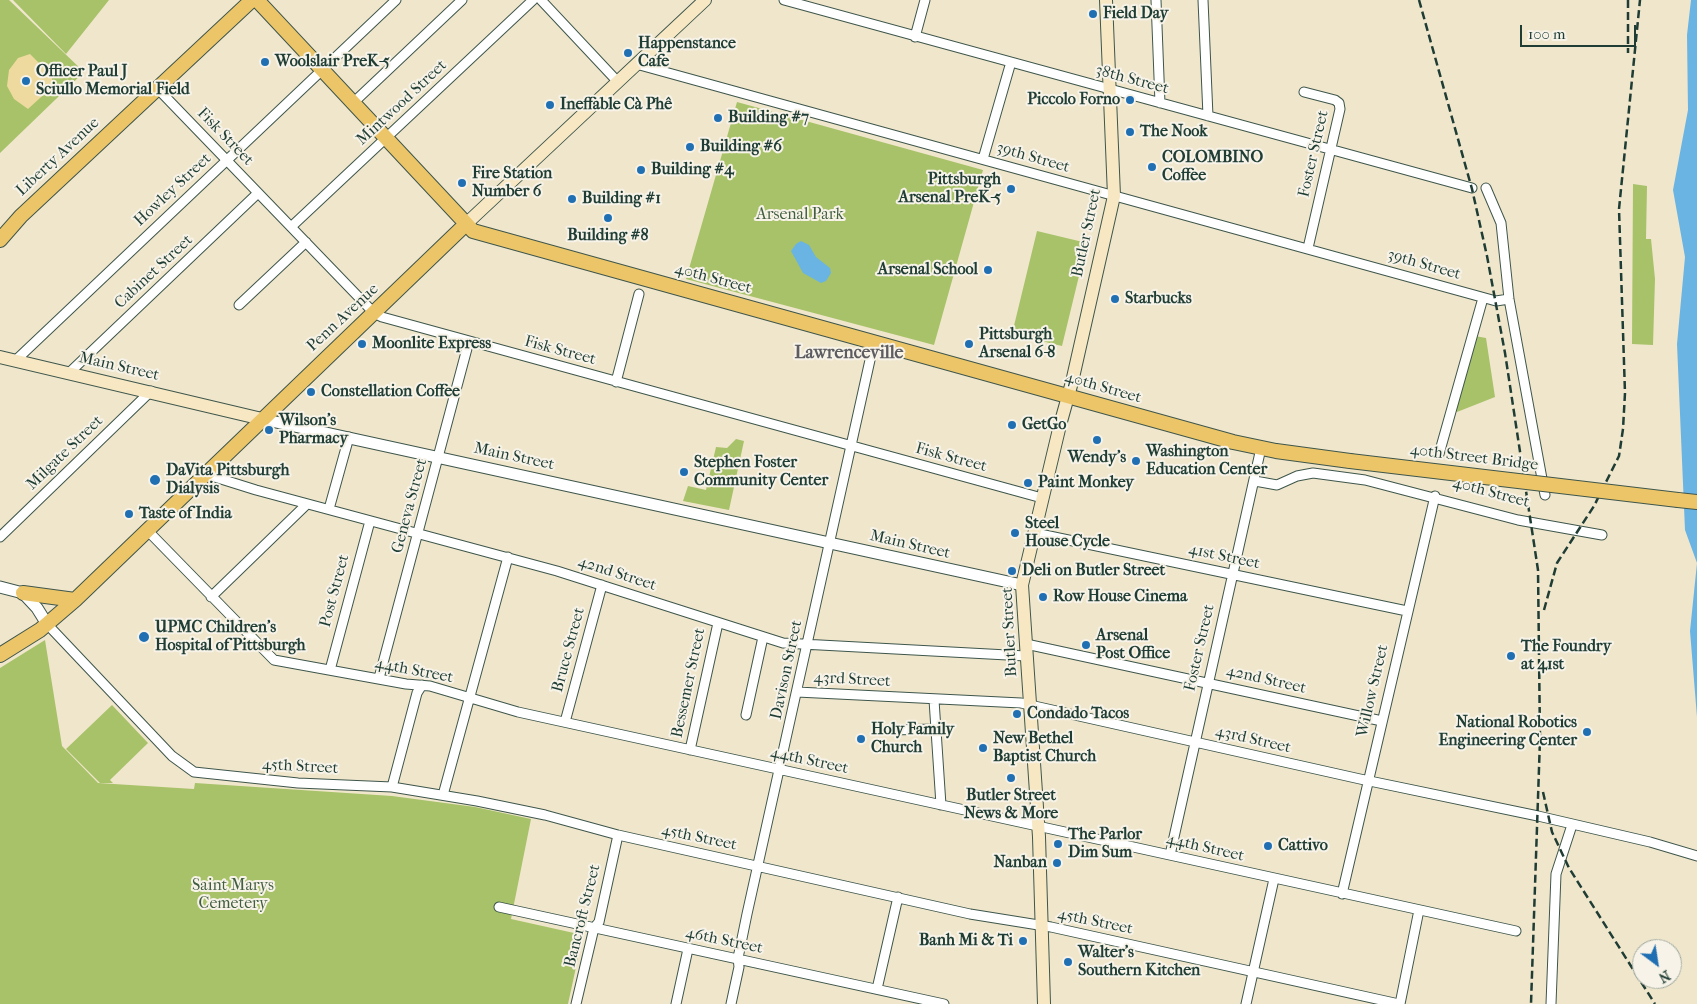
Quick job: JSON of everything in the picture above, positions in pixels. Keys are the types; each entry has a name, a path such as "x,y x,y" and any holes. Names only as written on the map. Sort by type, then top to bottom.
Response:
{"main road":[{"name":"Liberty Avenue","path":"0,240 21,216 156,87 252,0"},
{"name":"40th Street","path":"257,0 473,231 1254,447"},
{"name":"Penn Avenue","path":"0,654 47,624 75,600 466,224 705,0"},
{"name":"Butler Street","path":"1044,1004 1038,827 1022,585 1114,196 1106,0"},
{"path":"0,233 21,216"},
{"name":"Main Street","path":"0,357 70,372 262,419"},
{"name":"40th Street Bridge","path":"1254,447 1350,461 1697,502"},
{"path":"23,593 75,600"}],"street":[{"name":"Howley Street","path":"15,361 396,0"},
{"path":"353,103 462,0"},
{"name":"Mintwood Street","path":"291,227 533,0"},
{"path":"541,0 617,81"},
{"name":"38th Street","path":"784,0 1472,188"},
{"path":"915,37 926,0"},
{"path":"1106,0 1115,0"},
{"path":"1156,0 1160,103"},
{"path":"1203,0 1208,116"},
{"path":"983,160 1011,62"},
{"name":"39th Street","path":"636,64 1308,248 1483,298 1496,301 1509,299"},
{"name":"Fisk Street","path":"156,87 374,313 469,342 1042,498"},
{"name":"Foster Street","path":"1304,92 1339,103 1340,109 1308,248"},
{"path":"1486,188 1501,223 1509,299 1545,494"},
{"name":"Cabinet Street","path":"70,372 258,193"},
{"path":"239,305 306,242"},
{"path":"616,382 639,294"},
{"path":"1439,454 1483,298"},
{"name":"Geneva Street","path":"379,678 469,342"},
{"name":"Davison Street","path":"731,1004 739,967 738,958 874,342"},
{"name":"Milgate Street","path":"0,537 151,392"},
{"name":"Main Street","path":"262,419 1022,585"},
{"path":"329,510 349,437"},
{"name":"Foster Street","path":"1170,855 1232,574 1255,481 1254,447"},
{"name":"40th Street","path":"1255,481 1277,485 1297,476 1313,473 1365,480 1435,496 1525,521 1602,535"},
{"name":"42nd Street","path":"205,474 307,504 508,557 782,643 1026,650 1208,682 1382,721"},
{"name":"Willow Street","path":"1342,894 1435,496"},
{"path":"211,597 307,504"},
{"name":"Post Street","path":"330,670 370,521"},
{"name":"44th Street","path":"147,530 270,658 280,662 422,685 565,722 1516,931"},
{"name":"41st Street","path":"1035,533 1407,611"},
{"path":"443,795 508,557"},
{"name":"Bruce Street","path":"565,722 602,585"},
{"path":"0,587 23,593 37,608 47,624"},
{"name":"Bessemer Street","path":"690,750 718,623"},
{"name":"45th Street","path":"47,624 172,756 194,772 298,783 392,787 443,795 545,815 618,835 898,898 1059,929 1400,1004"},
{"path":"746,714 763,637"},
{"path":"392,787 417,693 422,685"},
{"name":"43rd Street","path":"797,692 1030,705 1650,842 1697,856"},
{"path":"934,700 941,805"},
{"path":"891,730 936,729"},
{"path":"1552,1004 1556,874 1572,825"},
{"name":"Bancroft Street","path":"576,1004 594,928 599,922 618,835"},
{"path":"1246,1004 1274,879"},
{"path":"877,989 898,898"},
{"name":"46th Street","path":"499,907 944,1004"},
{"path":"1400,1004 1420,910"},
{"path":"676,1004 688,949"}],"green space":[{"path":"0,0 9,0 84,72 0,153"},
{"path":"13,0 109,0 66,54"},
{"name":"Arsenal Park","path":"737,102 983,170 934,345 686,279"},
{"path":"1633,184 1647,186 1646,239 1651,239 1655,279 1653,345 1632,344"},
{"path":"1037,231 1087,243 1062,346 1012,334"},
{"path":"1475,336 1486,338 1495,397 1457,412 1455,405"},
{"path":"736,439 744,441 729,510 683,501 688,486 706,490 716,447 727,448"},
{"name":"Saint Marys Cemetery","path":"45,640 62,746 98,783 194,789 195,783 392,796 475,807 531,819 511,919 583,935 568,1004 0,1004 0,668"},
{"path":"112,705 148,743 110,780 113,783 100,783 66,749"}],"sand":[{"path":"30,54 52,76 52,87 28,109 14,99 7,86 9,70 18,58"}],"water":[{"path":"1691,0 1697,0 1697,563 1685,530 1677,344 1685,257 1673,190 1688,110 1687,35"},
{"path":"801,241 809,245 816,257 830,268 831,273 826,281 821,283 803,273 791,251"},
{"path":"1697,563 1697,717 1690,631"}],"railway":[{"path":"1419,0 1472,189 1487,256 1505,353 1538,570 1540,739 1531,1004"},
{"path":"1628,0 1628,53"},
{"path":"1544,610 1557,563 1594,506 1619,456 1625,393 1619,209 1640,0"},
{"path":"1543,792 1552,832 1569,868 1655,1004"}],"place":[{"name":"Field Day","path":"1093,14"},
{"name":"Happenstance Cafe","path":"628,53"},
{"name":"Woolslair PreK-5","path":"265,62"},
{"name":"Officer Paul J Sciullo Memorial Field","path":"26,81"},
{"name":"Piccolo Forno","path":"1130,100"},
{"name":"Ineffable Cà Phê","path":"550,105"},
{"name":"Building #7","path":"718,118"},
{"name":"The Nook","path":"1130,132"},
{"name":"Building #6","path":"690,147"},
{"name":"COLOMBINO Coffee","path":"1152,167"},
{"name":"Building #4","path":"641,170"},
{"name":"Fire Station Number 6","path":"462,183"},
{"name":"Pittsburgh Arsenal PreK-5","path":"1011,189"},
{"name":"Building #1","path":"572,199"},
{"name":"Building #8","path":"608,218"},
{"name":"Arsenal School","path":"988,270"},
{"name":"Starbucks","path":"1115,299"},
{"name":"Moonlite Express","path":"362,344"},
{"name":"Pittsburgh Arsenal 6-8","path":"969,344"},
{"name":"Constellation Coffee","path":"311,392"},
{"name":"GetGo","path":"1012,425"},
{"name":"Wilson's Pharmacy","path":"269,430"},
{"name":"Wendy's","path":"1097,440"},
{"name":"Washington Education Center","path":"1136,461"},
{"name":"Stephen Foster Community Center","path":"684,472"},
{"name":"DaVita Pittsburgh Dialysis","path":"155,480"},
{"name":"Paint Monkey","path":"1028,483"},
{"name":"Taste of India","path":"129,514"},
{"name":"Steel House Cycle","path":"1015,533"},
{"name":"Deli on Butler Street","path":"1012,571"},
{"name":"Row House Cinema","path":"1043,597"},
{"name":"UPMC Children's Hospital of Pittsburgh","path":"144,637"},
{"name":"Arsenal Post Office","path":"1086,645"},
{"name":"The Foundry at 41st","path":"1511,656"},
{"name":"Condado Tacos","path":"1017,714"},
{"name":"National Robotics Engineering Center","path":"1587,732"},
{"name":"Holy Family Church","path":"861,739"},
{"name":"New Bethel Baptist Church","path":"983,748"},
{"name":"Butler Street News & More","path":"1011,778"},
{"name":"The Parlor Dim Sum","path":"1058,844"},
{"name":"Cattivo","path":"1268,846"},
{"name":"Nanban","path":"1057,863"},
{"name":"Banh Mi & Ti","path":"1023,941"},
{"name":"Walter's Southern Kitchen","path":"1068,962"}],"district":[{"name":"Lawrenceville","path":"849,354"}]}
